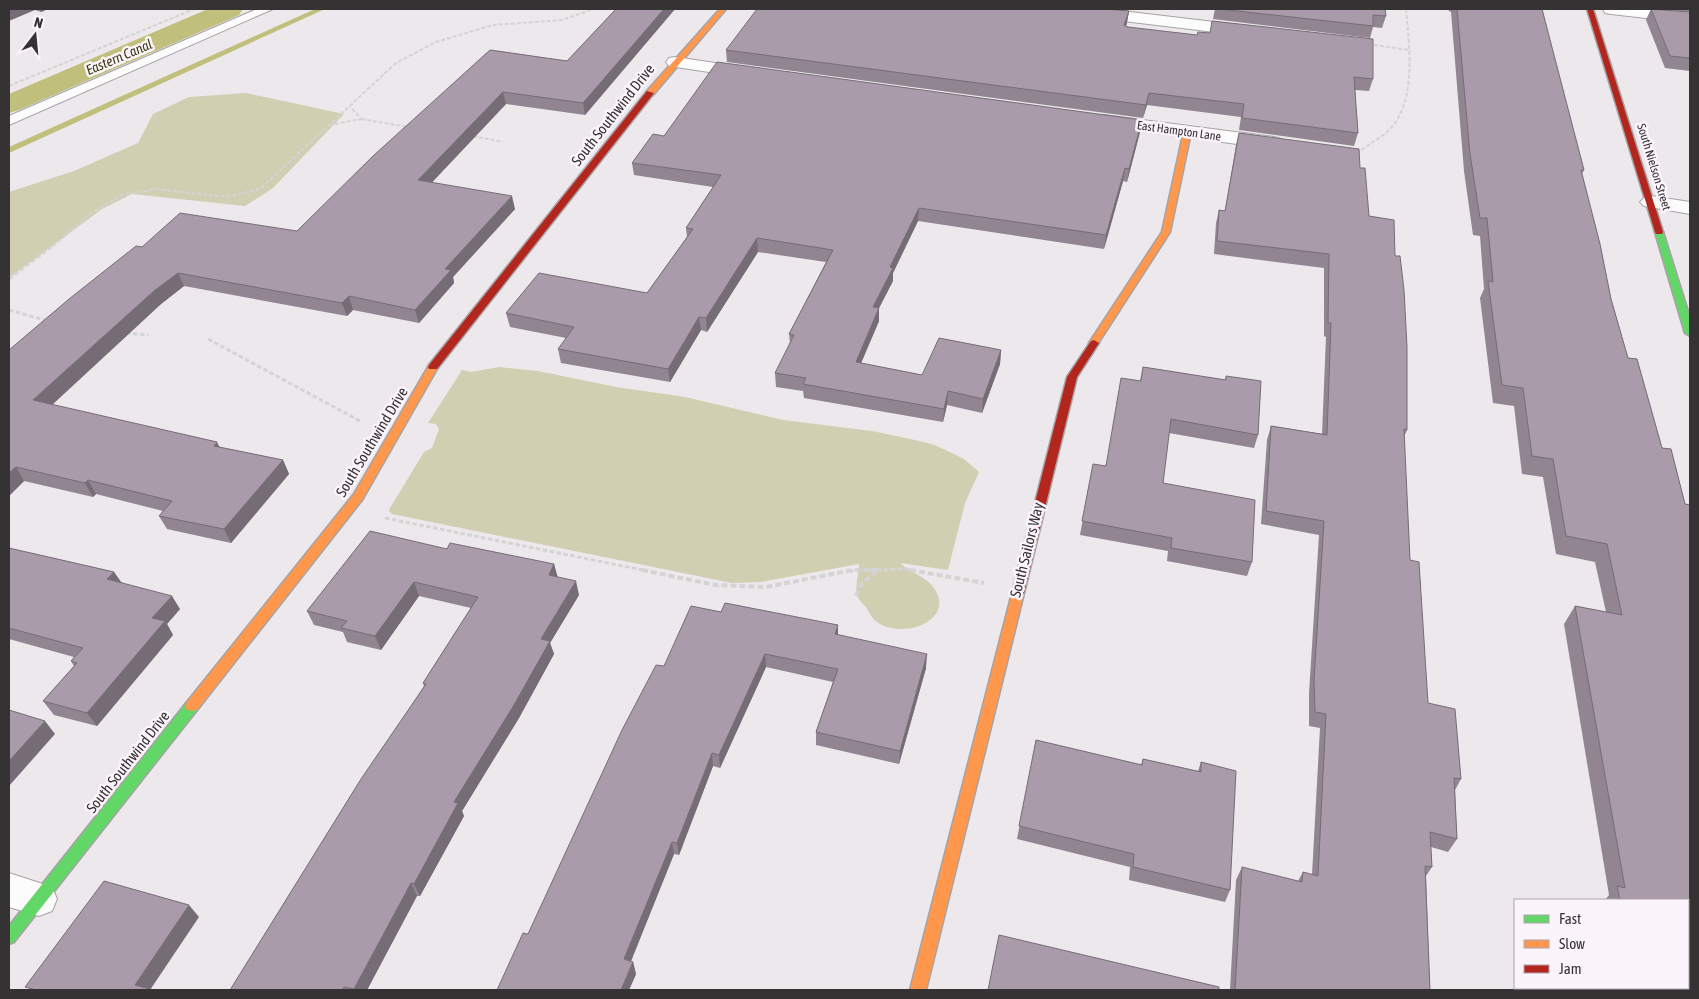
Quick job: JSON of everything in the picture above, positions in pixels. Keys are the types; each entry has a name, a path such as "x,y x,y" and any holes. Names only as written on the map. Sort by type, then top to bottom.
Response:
{"street":[{"name":"South Southwind Drive","path":"9,938 24,894 358,498 431,370 674,62 723,9"},
{"path":"1065,9 1172,16 1268,33"},
{"name":"South Nielson Street","path":"1590,9 1651,202 1690,334"},
{"path":"1611,9 1690,18"},
{"path":"674,62 763,74"},
{"name":"East Hampton Lane","path":"1088,119 1291,146"},
{"name":"South Sailors Way","path":"918,990 1072,377 1166,232 1187,132"},
{"path":"1651,202 1690,208"}],"lane":[{"path":"9,121 267,9"}],"path":[{"path":"9,86 194,9"},
{"path":"9,279 46,252 90,214 122,195 156,189 226,197 260,189 396,62 448,38 472,30 507,23 568,18 593,9"},
{"path":"1357,154 1364,146 1391,128 1405,101 1409,50 1406,9"},
{"path":"1374,46 1409,50"},
{"path":"350,106 361,119"},
{"path":"329,125 361,119 410,127"},
{"path":"471,135 503,142"},
{"path":"9,310 50,322"},
{"path":"122,333 148,336"},
{"path":"208,339 360,422"},
{"path":"376,516 716,585 766,587 853,570 880,569 907,569 971,581"},
{"path":"856,596 861,585 880,569"}],"green space":[{"path":"246,93 344,114 273,188 245,206 132,194 102,209 9,278 9,192 74,171 138,143 153,114 189,97"},
{"path":"499,367 538,371 616,387 685,397 783,420 872,431 935,445 964,459 979,472 965,503 948,570 900,563 931,584 939,599 938,609 933,617 924,624 913,628 888,627 877,622 857,595 859,564 761,582 732,583 392,514 389,511 390,508 424,452 432,448 439,429 436,424 428,423 462,370 471,372"}],"building":[{"path":"616,9 664,9 583,103 503,92 418,180 512,196 445,269 451,270 415,310 349,296 342,303 178,273 154,291 33,400 217,442 214,446 283,460 224,529 159,516 172,501 88,480 85,483 16,467 9,473 9,350 136,246 142,247 180,213 297,231 373,156 490,50 567,61"},
{"path":"757,9 1106,9 1129,11 1124,25 1128,27 1197,35 1198,32 1210,33 1212,21 1373,39 1373,79 1354,77 1358,133 1242,118 1244,104 1149,93 1146,105 726,50"},
{"path":"1219,9 1385,9 1386,16 1373,15 1373,26"},
{"path":"1457,9 1542,9 1584,170 1581,170 1600,244 1611,299 1628,358 1637,359 1662,448 1671,449 1685,504 1690,505 1690,990 1635,990 1689,989 1689,899 1620,899 1617,886 1625,888 1575,606 1622,615 1607,544 1566,536 1553,459 1532,456 1523,388 1502,385 1488,281 1493,282 1487,218 1480,218 1470,154"},
{"path":"1651,9 1690,12 1690,58 1670,56"},
{"path":"717,62 1142,120 1129,169 1125,168 1106,235 919,208 890,267 893,268 873,307 879,308 856,362 922,375 939,338 1001,350 983,399 948,391 944,409 803,384 806,378 775,373 794,335 789,334 833,250 757,238 706,318 699,317 668,369 558,349 574,327 506,313 539,273 647,293 693,229 686,228 721,175 632,163 653,134 664,136"},
{"path":"1239,133 1359,149 1360,168 1365,168 1369,216 1394,220 1395,256 1400,256 1404,290 1407,347 1407,430 1404,429 1410,560 1419,562 1428,703 1455,709 1461,779 1454,778 1457,839 1430,832 1432,867 1425,866 1430,990 1235,990 1242,867 1302,882 1303,872 1318,876 1326,714 1315,712 1314,680 1324,521 1266,511 1271,426 1327,435 1331,323 1328,323 1329,254 1217,241 1219,210 1225,211"},
{"path":"1143,367 1226,380 1226,376 1261,381 1258,435 1171,419 1163,483 1255,500 1252,562 1171,548 1172,538 1082,521 1093,464 1106,466 1121,378 1141,381"},
{"path":"370,531 447,549 450,543 554,564 549,575 576,581 541,639 550,641 514,705 454,802 458,803 414,884 411,883 354,989 344,987 342,990 230,990 361,779 426,684 423,683 478,597 414,582 375,636 341,628 347,621 307,611"},
{"path":"9,548 114,572 107,579 172,596 152,618 165,621 87,713 43,701 77,663 71,661 83,648 9,628"},
{"path":"725,603 838,625 835,634 927,654 900,751 816,732 838,669 765,654 719,755 712,753 677,843 672,842 624,959 633,962 621,990 497,990 523,933 528,934 622,730 656,665 664,666 691,606 721,612"},
{"path":"9,710 45,721 9,761"},
{"path":"1036,740 1142,765 1143,759 1201,772 1201,762 1236,771 1230,890 1133,867 1134,854 1019,826"},
{"path":"104,881 189,905 135,985 154,990 36,990 25,987"},
{"path":"999,935 1219,987 1219,990 988,990"}],"waterway":[{"name":"Eastern Canal","path":"9,104 230,9"},
{"path":"9,150 321,9"}],"traffic: fast":[{"path":"1659,232 1690,333"},
{"path":"9,937 192,706"}],"traffic: slow":[{"path":"650,93 723,9"},
{"path":"1094,343 1166,232 1187,132"},
{"path":"192,706 358,497 433,367"},
{"path":"918,990 1018,593"}],"traffic: jam":[{"path":"1590,9 1659,232"},
{"path":"433,367 650,93"},
{"path":"1018,593 1072,377 1094,343"}]}
